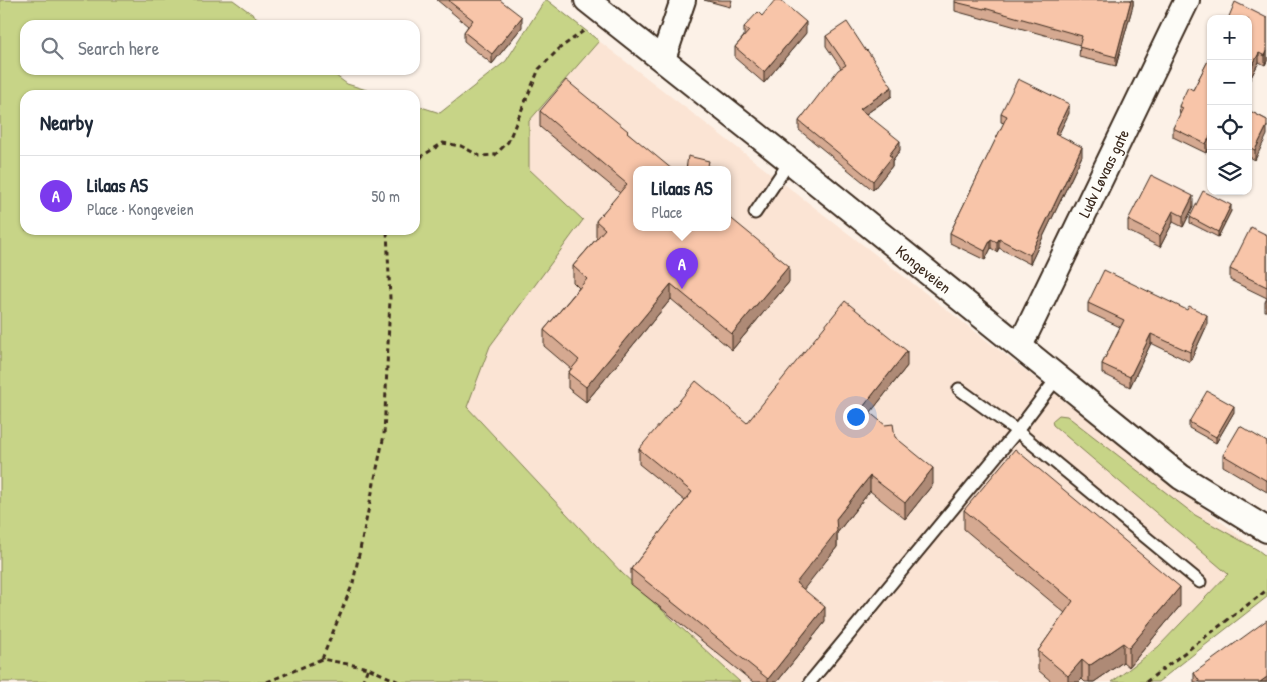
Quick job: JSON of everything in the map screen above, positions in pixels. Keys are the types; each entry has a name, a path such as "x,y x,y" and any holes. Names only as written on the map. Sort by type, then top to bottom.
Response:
{"street":[{"path":"663,59 683,0"},
{"name":"Ludv Løvaas gate","path":"1020,346 1187,0"},
{"name":"Kongeveien","path":"596,6 1182,477 1267,530"}],"lane":[{"path":"755,213 790,161"},
{"path":"810,682 1017,431 1057,378"},
{"path":"959,388 1017,431 1200,582"}],"path":[{"path":"420,159 443,143 461,146 480,156 495,155 508,142 539,70 560,48 592,25 596,6"},
{"path":"322,659 353,583 384,435 390,299 387,235"},
{"path":"1146,682 1267,590"},
{"path":"267,682 322,659 368,668 400,682"},
{"path":"362,682 368,668"}],"shaded area":[{"path":"599,41 1258,550 1228,574 1158,647 1112,682 740,682 622,573 467,407 490,346 583,220 529,169 529,121"}],"green space":[{"path":"0,0 233,0 260,20 20,20 20,75 335,75 347,84 367,90 20,90 20,235 420,235 420,107 440,113 506,61 545,0 599,41 529,121 529,169 583,220 490,346 467,407 622,573 740,682 0,682"},
{"path":"1059,415 1067,416 1195,515 1258,550 1267,557 1267,597 1158,682 1112,682 1158,647 1228,574 1053,425 1052,421"}],"building":[{"path":"449,0 500,0 522,17 492,54 464,32 473,20"},
{"path":"775,0 780,0 806,22 764,72 735,47 749,31 744,27 758,12 762,16"},
{"path":"955,0 1131,0 1116,57 1079,47 1082,36 984,8 955,2"},
{"path":"1235,2 1267,18 1267,51 1265,56 1259,53 1252,66 1252,15 1230,15"},
{"path":"847,22 892,87 860,109 900,141 889,155 892,157 873,181 799,121 838,70 846,65 826,36"},
{"path":"1207,63 1206,144 1173,128 1183,108 1179,106 1188,87 1193,90"},
{"path":"1018,79 1069,104 1055,133 1082,147 1030,255 999,239 997,242 991,239 985,251 950,233 1007,116 1001,113"},
{"path":"566,80 668,166 633,166 633,231 731,231 731,218 789,266 732,334 671,284 586,387 568,373 579,360 544,330 587,279 573,266 605,229 596,221 627,184 540,111"},
{"path":"1252,112 1267,120 1267,126 1255,150 1252,149"},
{"path":"688,156 709,161 708,166 687,166"},
{"path":"1151,175 1193,196 1183,216 1173,211 1160,236 1128,220"},
{"path":"1203,191 1207,195 1211,195 1231,205 1218,232 1190,217"},
{"path":"1251,227 1267,235 1267,287 1230,269"},
{"path":"1104,270 1187,310 1189,306 1207,315 1190,352 1151,334 1130,377 1102,364 1124,320 1088,303"},
{"path":"845,301 907,351 863,407 885,425 893,424 895,437 933,468 905,503 870,476 836,519 837,531 796,583 825,607 768,679 631,569 692,492 639,449 696,381 747,423"},
{"path":"1207,391 1234,406 1216,437 1189,422"},
{"path":"1240,426 1267,442 1267,481 1223,455"},
{"path":"1015,449 1180,587 1129,648 1123,643 1089,666 1082,660 1068,676 1038,651 1073,601 964,510"},
{"path":"1267,620 1267,677 1260,682 1200,682 1194,673"}],"place":[{"name":"Lilaas AS","path":"682,289"}]}
